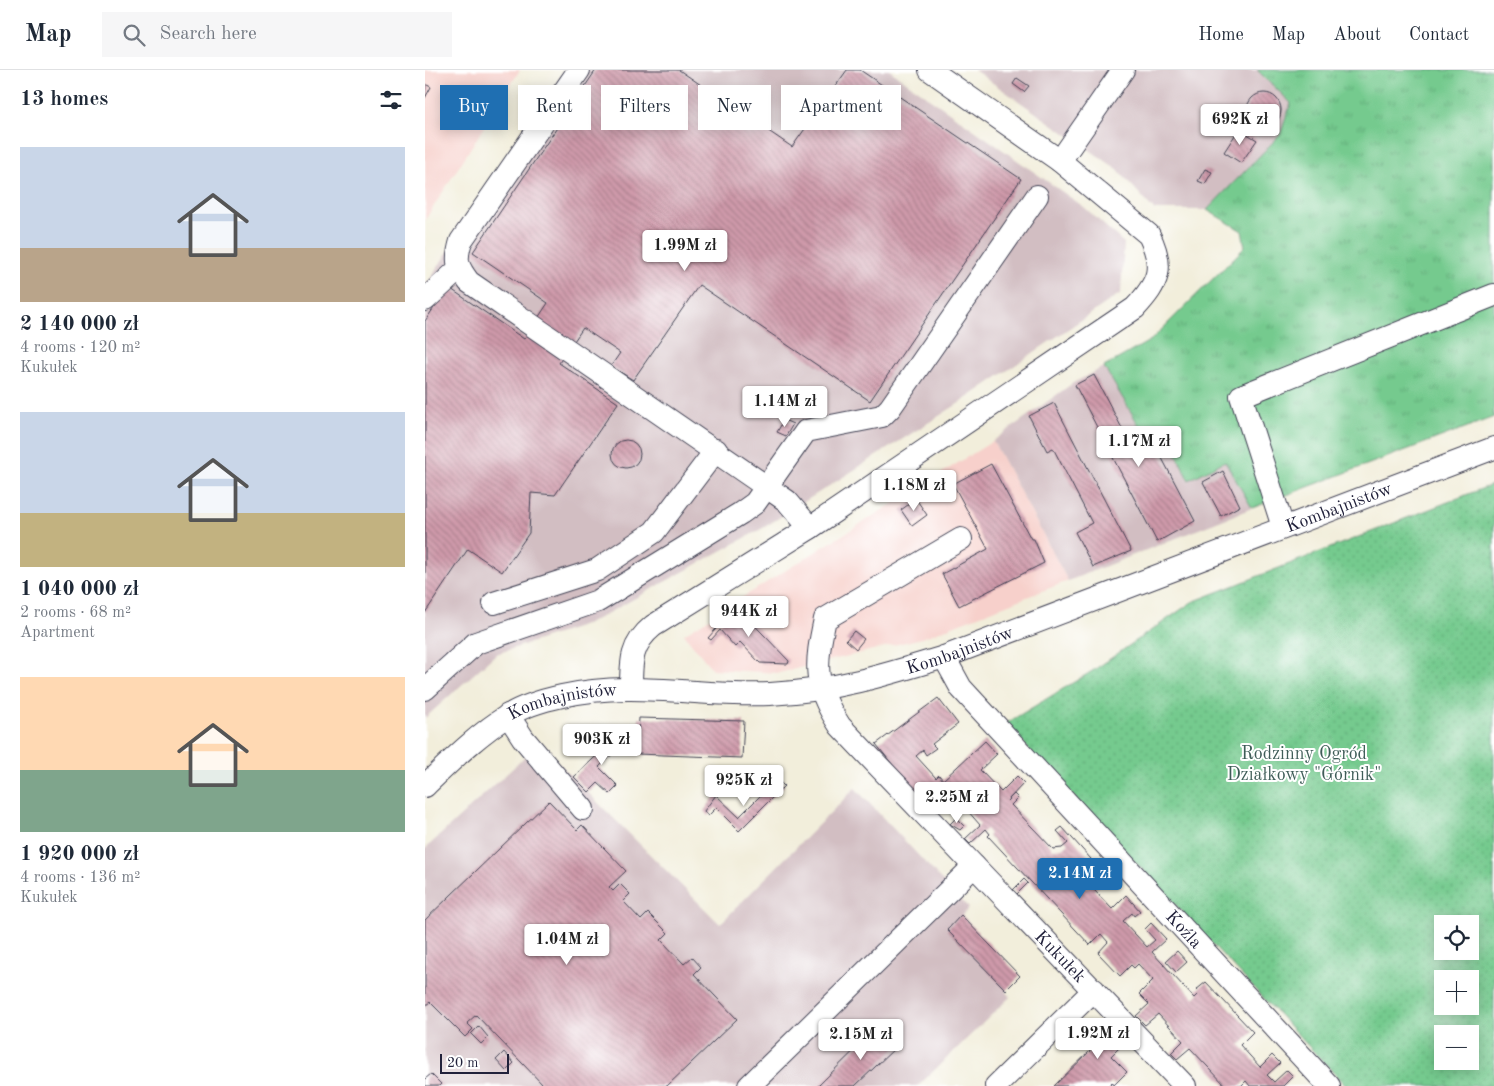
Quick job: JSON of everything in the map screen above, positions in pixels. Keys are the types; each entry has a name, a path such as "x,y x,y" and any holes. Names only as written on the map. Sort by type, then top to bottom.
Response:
{"street":[{"path":"579,70 461,241 457,255 459,269 469,282 716,450 787,501 810,528"},
{"path":"631,688 635,647 643,634 810,528 1135,308 1148,294 1157,279 1159,265 1156,250 1149,235 1060,161 930,70"},
{"path":"1060,161 1123,70"},
{"path":"425,689 476,642 597,601 755,504 806,431 863,422 882,416 890,408 1037,196"},
{"path":"425,300 459,269"},
{"path":"1283,527 1241,396 1494,295"},
{"name":"Kombajnistów","path":"425,786 461,752 508,715 540,701 594,689 631,688 751,695 821,690 866,681 944,657 1494,448"},
{"path":"494,602 597,570 654,532 716,450"},
{"path":"821,690 818,653 825,619 961,539"},
{"name":"Koźla","path":"944,657 961,688 1329,1086"},
{"name":"Kukułek","path":"821,690 840,726 1094,990 1173,1082"},
{"path":"508,715 533,750 583,808"},
{"path":"749,1086 974,866"},
{"path":"996,1086 1094,990"}],"shaded area":[{"path":"425,70 520,70 508,89 508,85 440,85 440,130 482,130 425,220"},
{"path":"565,70 889,70 1084,207 1124,243 1121,293 961,402 763,528 588,624 496,654 425,718 425,287 526,130 591,130 591,85 555,85"},
{"path":"974,70 1391,70 1280,135 1207,210 1154,210 1117,169"},
{"path":"1104,367 1143,432 1168,437 1189,480 1225,460 1252,508 1068,581 993,441 1073,383"},
{"path":"993,441 1068,581 922,638 779,673 712,669 684,634"},
{"path":"539,744 720,924 855,788 969,908 962,915 1020,976 1006,990 1010,997 918,1086 425,1086 425,849"}],"green space":[{"path":"1257,70 1494,70 1494,417 1252,508 1225,461 1189,480 1168,437 1143,432 1104,367 1151,340 1245,247 1242,231 1207,210 1280,135 1291,103"},
{"name":"Rodzinny Ogród Działkowy \"Górnik\"","path":"1494,484 1494,1086 1346,1086 1005,724 1094,670 1192,602"}],"building":[{"path":"596,70 679,70 701,85 698,85 698,130 767,130 792,147 804,130 901,130 901,98 1021,179 870,401 699,285 633,380 611,366 620,353 583,328 559,363 618,403 555,495 531,493 529,533 502,572 468,549 425,613 425,321 448,287 524,339 548,303 473,252 555,130 591,130 591,85 586,85"},
{"path":"847,70 860,70 882,85 836,85"},
{"path":"1017,78 1029,86 1024,92 1013,84"},
{"path":"425,84 431,87 425,98"},
{"path":"1264,93 1276,98 1281,110 1276,122 1264,127 1252,122 1247,110 1252,98"},
{"path":"1239,129 1257,140 1241,163 1224,152"},
{"path":"1205,169 1212,172 1205,184 1198,181"},
{"path":"1094,375 1135,453 1154,443 1195,521 1157,542 1075,385"},
{"path":"1054,403 1131,551 1093,567 1075,532 1092,523 1053,448 1047,451 1029,416"},
{"path":"784,420 793,424 786,436 777,432"},
{"path":"626,440 636,444 640,454 636,464 626,468 616,464 612,454 616,444"},
{"path":"991,464 1031,539 1034,539 1044,563 959,606 942,574 988,549 953,484"},
{"path":"1223,471 1240,506 1221,516 1203,482"},
{"path":"916,499 927,515 912,526 901,510"},
{"path":"736,606 789,661 788,664 760,663 740,642 735,647 720,630 711,640 708,638"},
{"path":"854,631 864,639 856,649 846,640"},
{"path":"938,698 958,724 932,744 936,748 926,755 923,750 916,756 936,778 939,775 943,780 985,741 997,754 980,770 1001,792 1017,776 1024,783 1007,801 1014,794 1018,798 1011,805 1053,849 1062,848 1068,843 1057,831 1062,827 1091,859 1069,879 1080,881 1086,888 1100,876 1092,867 1096,864 1108,877 1094,890 1112,909 1126,895 1140,911 1134,916 1132,913 1123,921 1147,947 1155,940 1145,929 1151,923 1166,939 1152,952 1194,998 1199,993 1196,990 1206,982 1253,1032 1240,1045 1260,1067 1272,1055 1280,1063 1267,1075 1274,1082 1287,1070 1293,1076 1283,1086 1250,1086 1246,1081 1241,1086 1226,1086 1190,1048 1177,1059 1171,1053 1183,1041 1158,1014 1145,1025 1136,1016 1149,1004 1139,994 1153,980 1138,964 1134,968 1131,965 1120,976 1098,953 1108,942 1101,934 1090,945 988,836 990,834 986,829 970,844 965,839 980,825 948,788 932,803 927,797 924,799 896,769 876,744"},
{"path":"639,718 744,721 742,758 637,754"},
{"path":"629,725 628,739 599,767 618,786 610,794 598,783 589,792 574,777"},
{"path":"777,779 784,786 739,831 716,808 708,816 704,811 716,795 739,817"},
{"path":"549,801 577,830 582,825 626,871 609,887 613,891 620,884 630,894 623,901 641,920 648,913 668,933 661,940 684,964 692,957 701,967 694,974 737,1019 667,1086 544,1086 476,1015 467,1023 473,1029 465,1037 430,1002 425,1006 425,920"},
{"path":"956,818 964,826 960,830 950,824"},
{"path":"1024,879 1028,883 1017,894 1013,890"},
{"path":"961,915 1020,976 1006,990 947,930"},
{"path":"1177,951 1187,962 1176,972 1166,961"},
{"path":"1107,1019 1127,1040 1111,1056 1127,1072 1114,1085 1112,1082 1108,1086 1054,1086 1091,1050 1083,1042"},
{"path":"479,1026 488,1037 481,1044 471,1034"},
{"path":"877,1028 896,1047 855,1086 818,1086"},
{"path":"504,1052 514,1063 506,1071 496,1060"},
{"path":"431,1074 441,1084 439,1086 425,1086 425,1079"}]}
